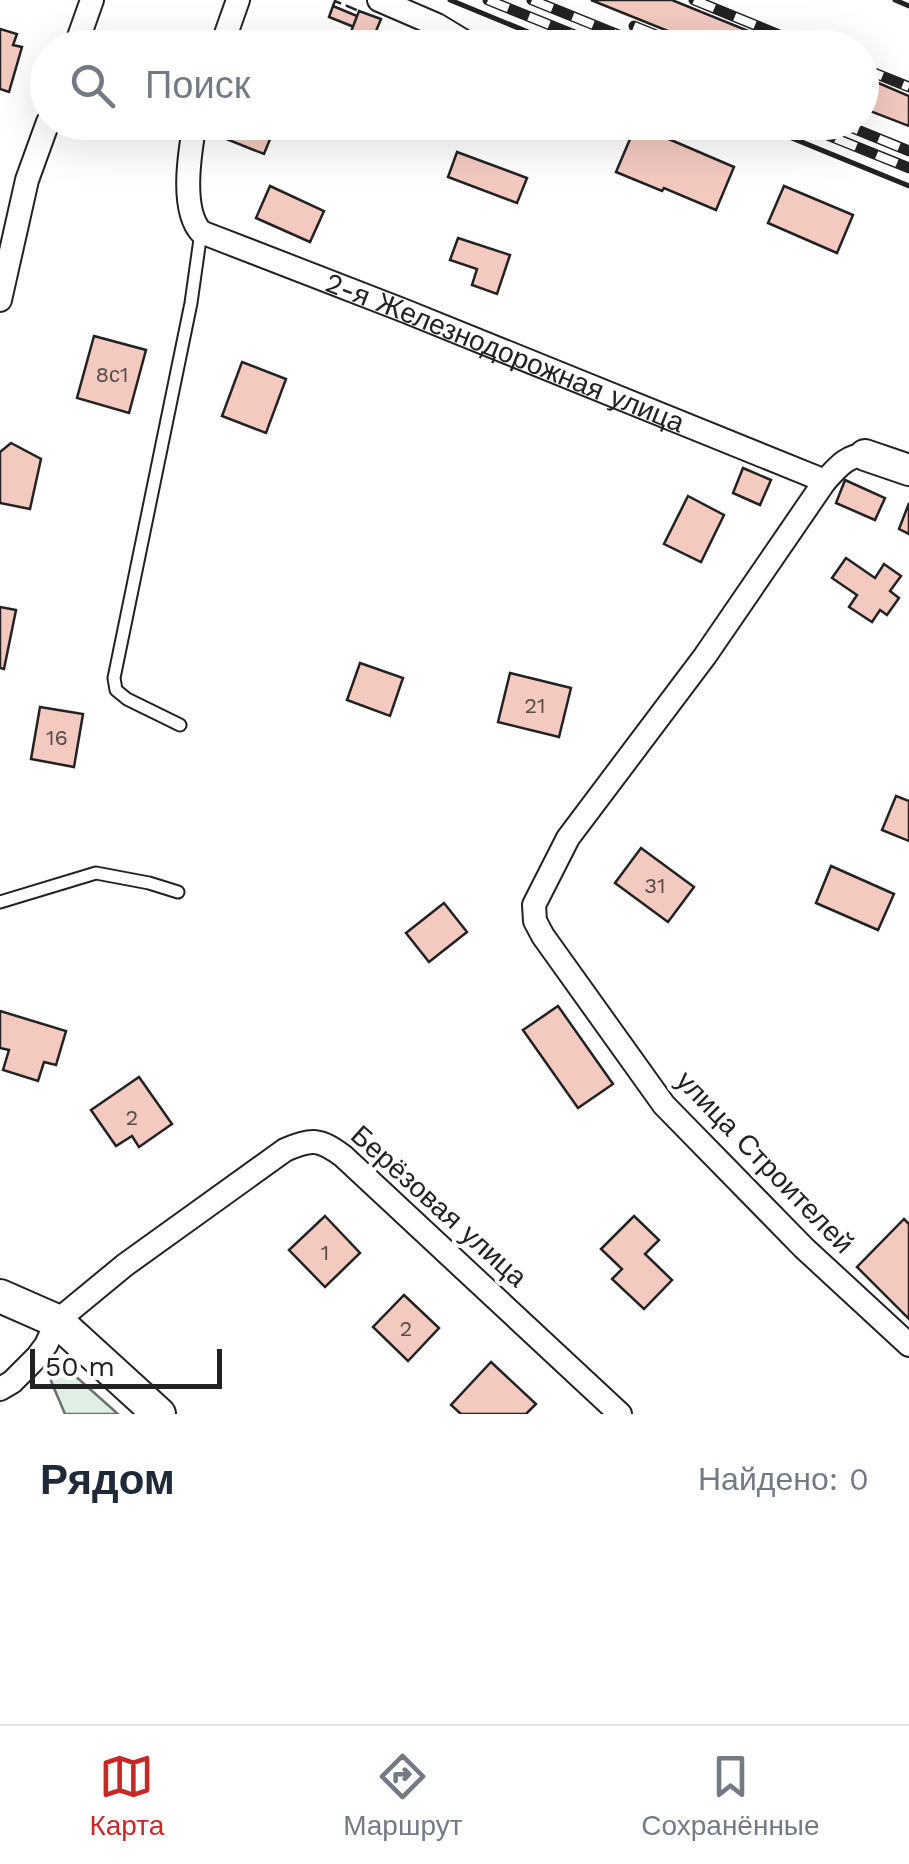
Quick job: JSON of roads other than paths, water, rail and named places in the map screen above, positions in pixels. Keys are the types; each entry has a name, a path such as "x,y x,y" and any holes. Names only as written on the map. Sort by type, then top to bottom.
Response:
{"main road":[{"path":"0,1296 58,1321 159,1414"}],"street":[{"path":"81,30 92,0"},
{"path":"227,30 238,0"},
{"path":"379,0 444,30"},
{"path":"0,300 27,180 41,140"},
{"path":"192,140 188,180 196,226 201,232"},
{"name":"2-я Железнодорожная улица","path":"201,232 825,481"},
{"path":"825,481 856,456 909,470"},
{"name":"улица Строителей","path":"825,481 705,656 568,838 534,905 535,921 664,1105 804,1248 909,1345"},
{"name":"Берёзовая улица","path":"58,1321 125,1265 285,1150 301,1142 316,1141 343,1156 620,1414"},
{"path":"0,1389 38,1357 58,1321"}],"lane":[{"path":"180,725 127,699 116,690 114,678 191,303 201,232"},
{"path":"0,902 96,874 178,892"}],"railway":[{"path":"488,0 562,30"},
{"path":"532,0 606,30"},
{"path":"694,0 767,30"},
{"path":"634,26 644,30"},
{"path":"879,75 909,87"},
{"path":"879,139 909,151"},
{"path":"840,140 909,168"}]}
